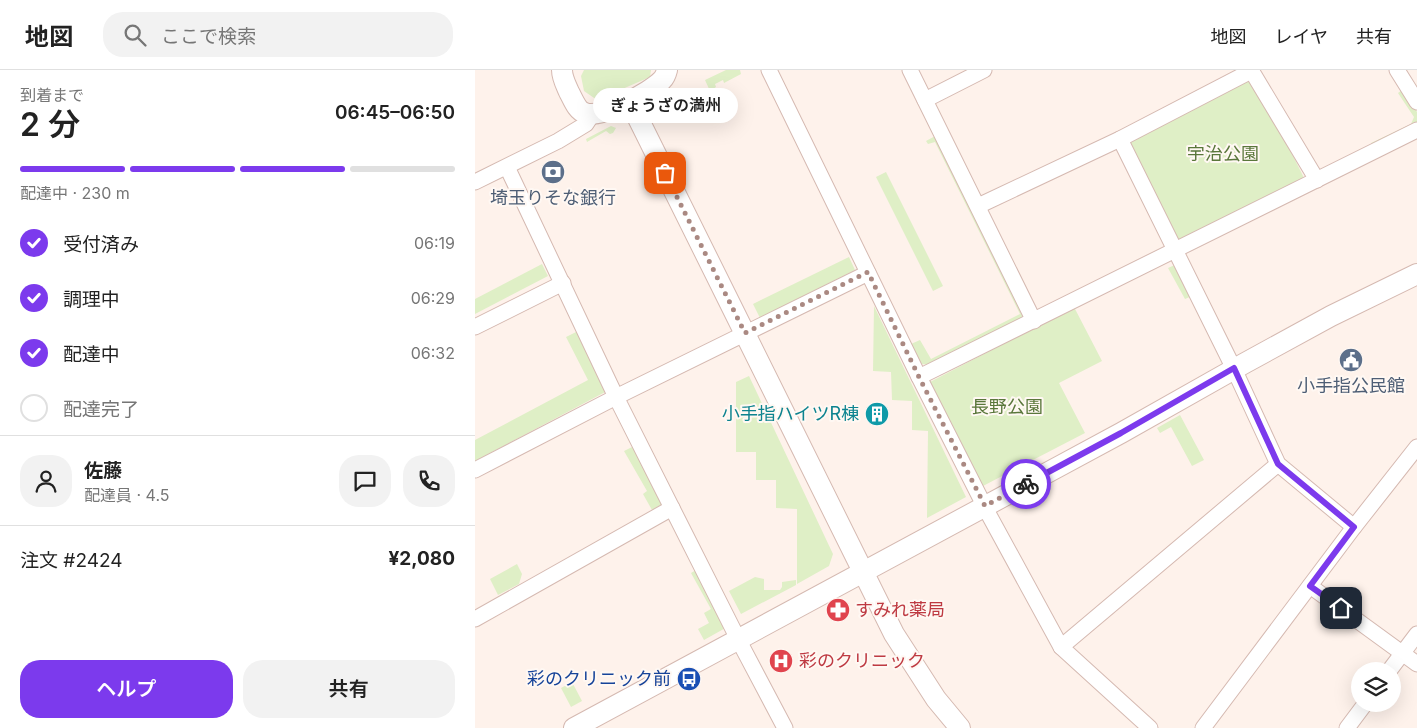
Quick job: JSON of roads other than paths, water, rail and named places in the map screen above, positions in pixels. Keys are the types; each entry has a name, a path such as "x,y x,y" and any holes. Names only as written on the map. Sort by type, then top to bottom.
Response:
{"street":[{"path":"562,70 562,77 576,105 583,113 592,115 602,113 654,88 664,78 667,70"},
{"path":"769,70 919,377 985,506 1061,647 1150,728"},
{"path":"910,70 1034,321"},
{"path":"925,100 984,70"},
{"path":"1397,70 1417,102"},
{"path":"977,206 1120,139 1251,71 1317,180"},
{"path":"629,100 893,634 936,699 960,728"},
{"path":"475,182 558,141 586,124 592,115"},
{"path":"919,377 1417,130"},
{"path":"1120,139 1234,368 1278,464 1354,527"},
{"path":"507,167 617,396 738,639 785,728"},
{"path":"475,470 617,396 868,272"},
{"path":"574,728 1121,433 1234,368 1331,316 1417,274"},
{"path":"475,327 563,283"},
{"path":"1203,728 1354,527 1417,447"},
{"path":"1061,647 1278,464"},
{"path":"475,619 673,508"},
{"path":"1310,586 1417,664"},
{"path":"1396,662 1417,634"},
{"path":"1347,728 1359,712"}],"place":[{"name":"埼玉りそな銀行","path":"553,172"},
{"name":"ぎょうざの満州","path":"665,173"},
{"name":"小手指公民館","path":"1351,360"},
{"name":"小手指ハイツR棟","path":"877,414"},
{"name":"すみれ薬局","path":"838,610"},
{"name":"彩のクリニック","path":"781,661"},
{"name":"彩のクリニック前","path":"689,679"}],"park label":[{"name":"宇治公園","path":"1223,154"},
{"name":"長野公園","path":"1007,407"}]}
